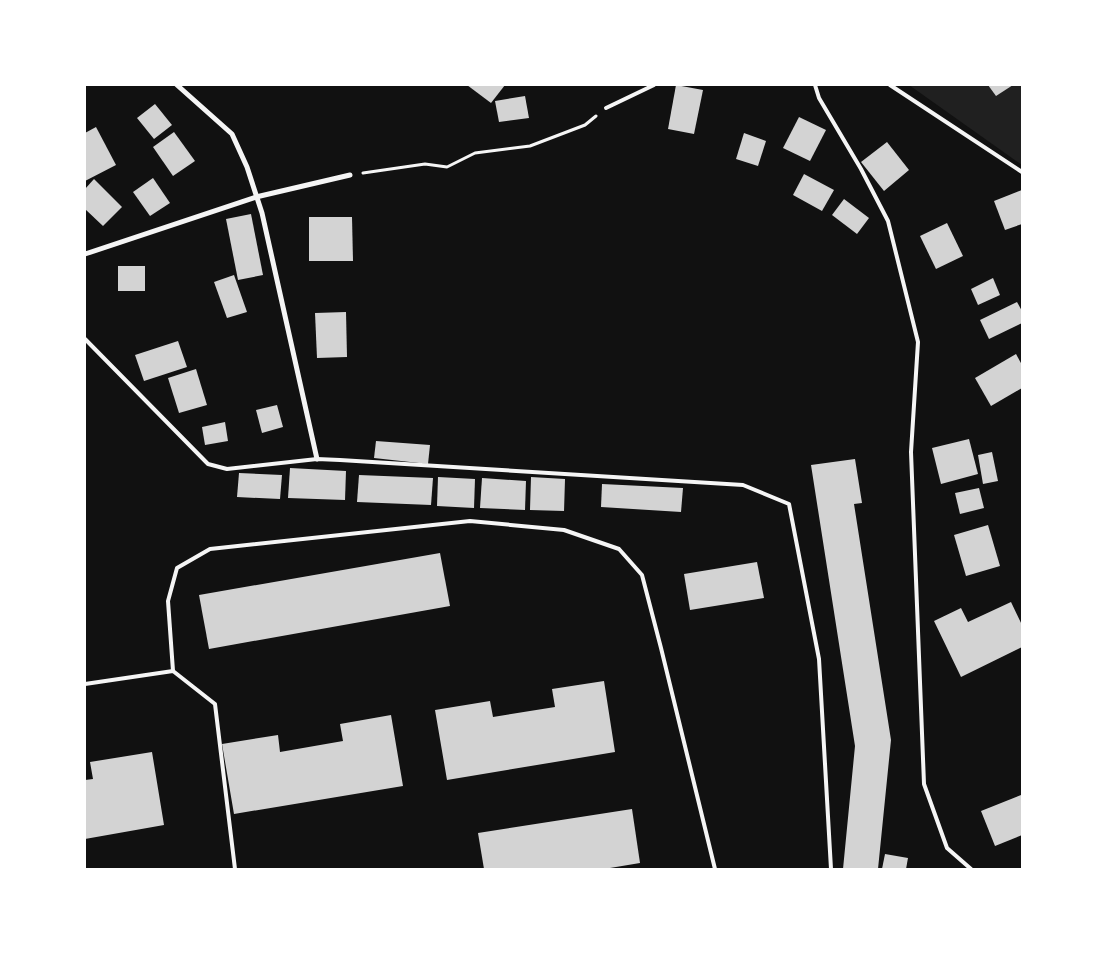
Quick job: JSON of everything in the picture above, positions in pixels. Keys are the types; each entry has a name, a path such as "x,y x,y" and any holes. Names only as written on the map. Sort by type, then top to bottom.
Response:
{"street":[{"path":"177,85 232,134 247,167 262,212 316,459"},
{"path":"85,254 256,197 350,175"}],"lane":[{"path":"606,108 654,85"},
{"path":"815,85 819,98 861,169 888,221 918,342 911,452 924,784 947,848 970,869"},
{"path":"890,85 1022,172"},
{"path":"85,339 208,464 227,469 316,459 743,485 788,504 819,659 831,869"},
{"path":"173,671 168,601 177,568 210,549 470,521 564,530 620,549 642,575 715,869"},
{"path":"85,684 173,671 215,704 235,869"}],"path":[{"path":"350,175 425,164 447,167 475,153 530,146 585,125 606,108"}],"shaded area":[{"path":"909,85 1022,85 1022,165"}],"building":[{"path":"467,85 505,85 491,103"},
{"path":"676,85 703,90 694,134 668,129"},
{"path":"988,85 1013,85 996,96"},
{"path":"525,96 529,118 499,122 495,101"},
{"path":"155,104 172,125 154,139 137,118"},
{"path":"799,117 826,130 810,161 783,148"},
{"path":"96,127 116,165 85,181 85,133"},
{"path":"174,132 195,161 173,176 153,147"},
{"path":"744,133 766,141 758,166 736,159"},
{"path":"887,142 909,170 884,191 861,162"},
{"path":"804,174 834,190 822,211 793,195"},
{"path":"153,178 170,203 150,216 133,192"},
{"path":"94,179 122,207 103,226 85,209 85,189"},
{"path":"1022,190 1022,224 1005,230 994,201"},
{"path":"844,199 869,218 857,234 832,215"},
{"path":"251,214 263,275 238,280 226,219"},
{"path":"309,217 352,217 353,261 309,261"},
{"path":"947,223 963,256 936,269 920,236"},
{"path":"118,266 145,266 145,291 118,291"},
{"path":"234,275 247,312 227,318 214,282"},
{"path":"993,278 1000,295 978,305 971,289"},
{"path":"1017,302 1022,311 1022,323 989,339 980,320"},
{"path":"346,312 347,357 317,358 315,313"},
{"path":"178,341 187,367 144,381 135,355"},
{"path":"1016,354 1022,365 1022,388 991,406 975,378"},
{"path":"196,369 207,405 179,413 168,378"},
{"path":"277,405 283,427 262,433 256,410"},
{"path":"225,422 228,441 205,445 202,427"},
{"path":"969,439 978,474 941,484 932,448"},
{"path":"376,441 430,445 428,464 374,458"},
{"path":"992,452 998,481 983,484 978,455"},
{"path":"855,459 862,503 854,504 891,740 878,869 843,869 855,746 811,465"},
{"path":"290,468 346,471 345,500 288,498"},
{"path":"239,473 282,475 280,499 237,497"},
{"path":"359,475 433,478 431,505 357,502"},
{"path":"438,477 475,479 474,508 437,506"},
{"path":"531,477 565,479 564,511 530,510"},
{"path":"482,478 526,481 525,510 480,508"},
{"path":"602,484 683,488 681,512 601,507"},
{"path":"979,488 984,508 960,514 955,493"},
{"path":"988,525 1000,566 966,576 954,535"},
{"path":"440,553 450,606 209,649 199,595"},
{"path":"757,562 764,598 690,610 684,574"},
{"path":"1011,602 1022,625 1022,647 961,677 934,621 961,608 968,622"},
{"path":"604,681 615,752 447,780 435,710 490,701 493,717 555,707 552,689"},
{"path":"391,715 403,786 234,814 222,744 278,735 280,752 343,741 340,724"},
{"path":"152,752 164,825 85,839 85,780 93,779 90,762"},
{"path":"1021,795 1022,835 995,846 981,811"},
{"path":"632,809 640,863 604,869 484,869 478,833"},
{"path":"885,854 908,858 906,869 882,869"}]}
